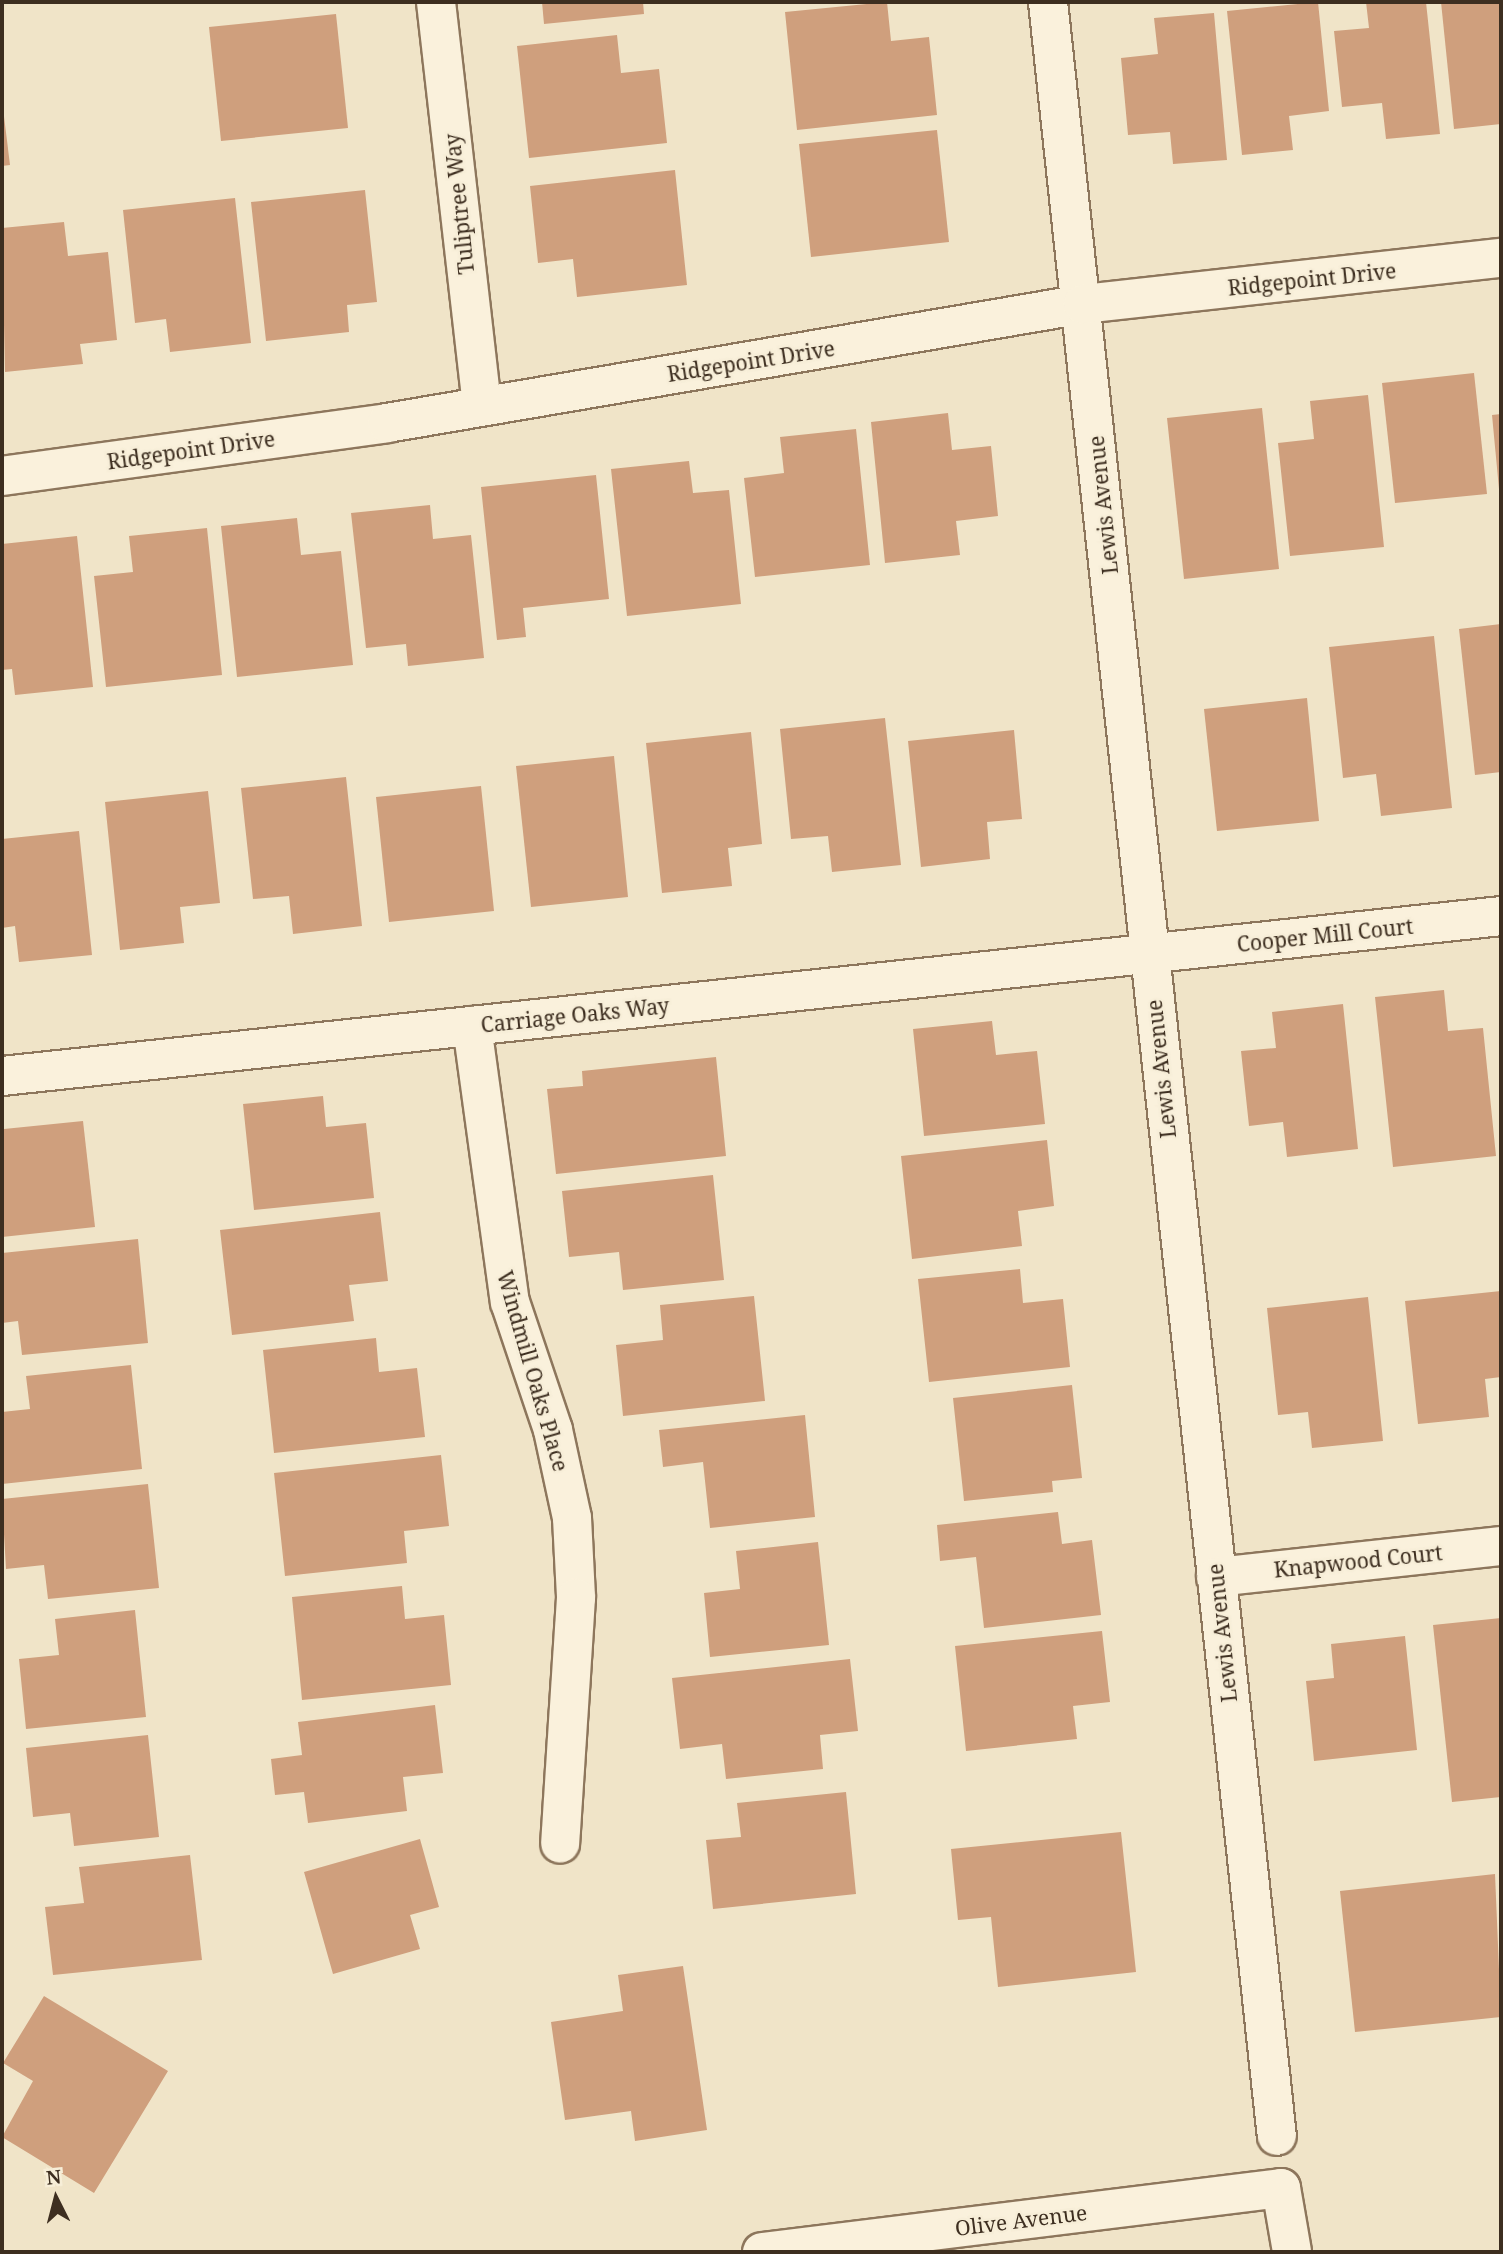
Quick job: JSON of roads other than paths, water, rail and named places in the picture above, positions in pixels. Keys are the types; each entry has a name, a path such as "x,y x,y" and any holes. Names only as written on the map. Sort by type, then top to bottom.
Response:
{"street":[{"name":"Tuliptree Way","path":"436,2 482,405"},
{"name":"Lewis Avenue","path":"1048,2 1083,304 1149,954 1277,2136"},
{"name":"Ridgepoint Drive","path":"2,475 482,405 1083,304 1501,258"},
{"name":"Cooper Mill Court","path":"1149,954 1501,916"},
{"name":"Carriage Oaks Way","path":"2,1076 1149,954"},
{"name":"Windmill Oaks Place","path":"472,1026 510,1302 553,1430 572,1518 576,1598 560,1843"},
{"name":"Knapwood Court","path":"1216,1577 1501,1546"},
{"name":"Olive Avenue","path":"762,2252 1281,2188 1292,2252"}]}
